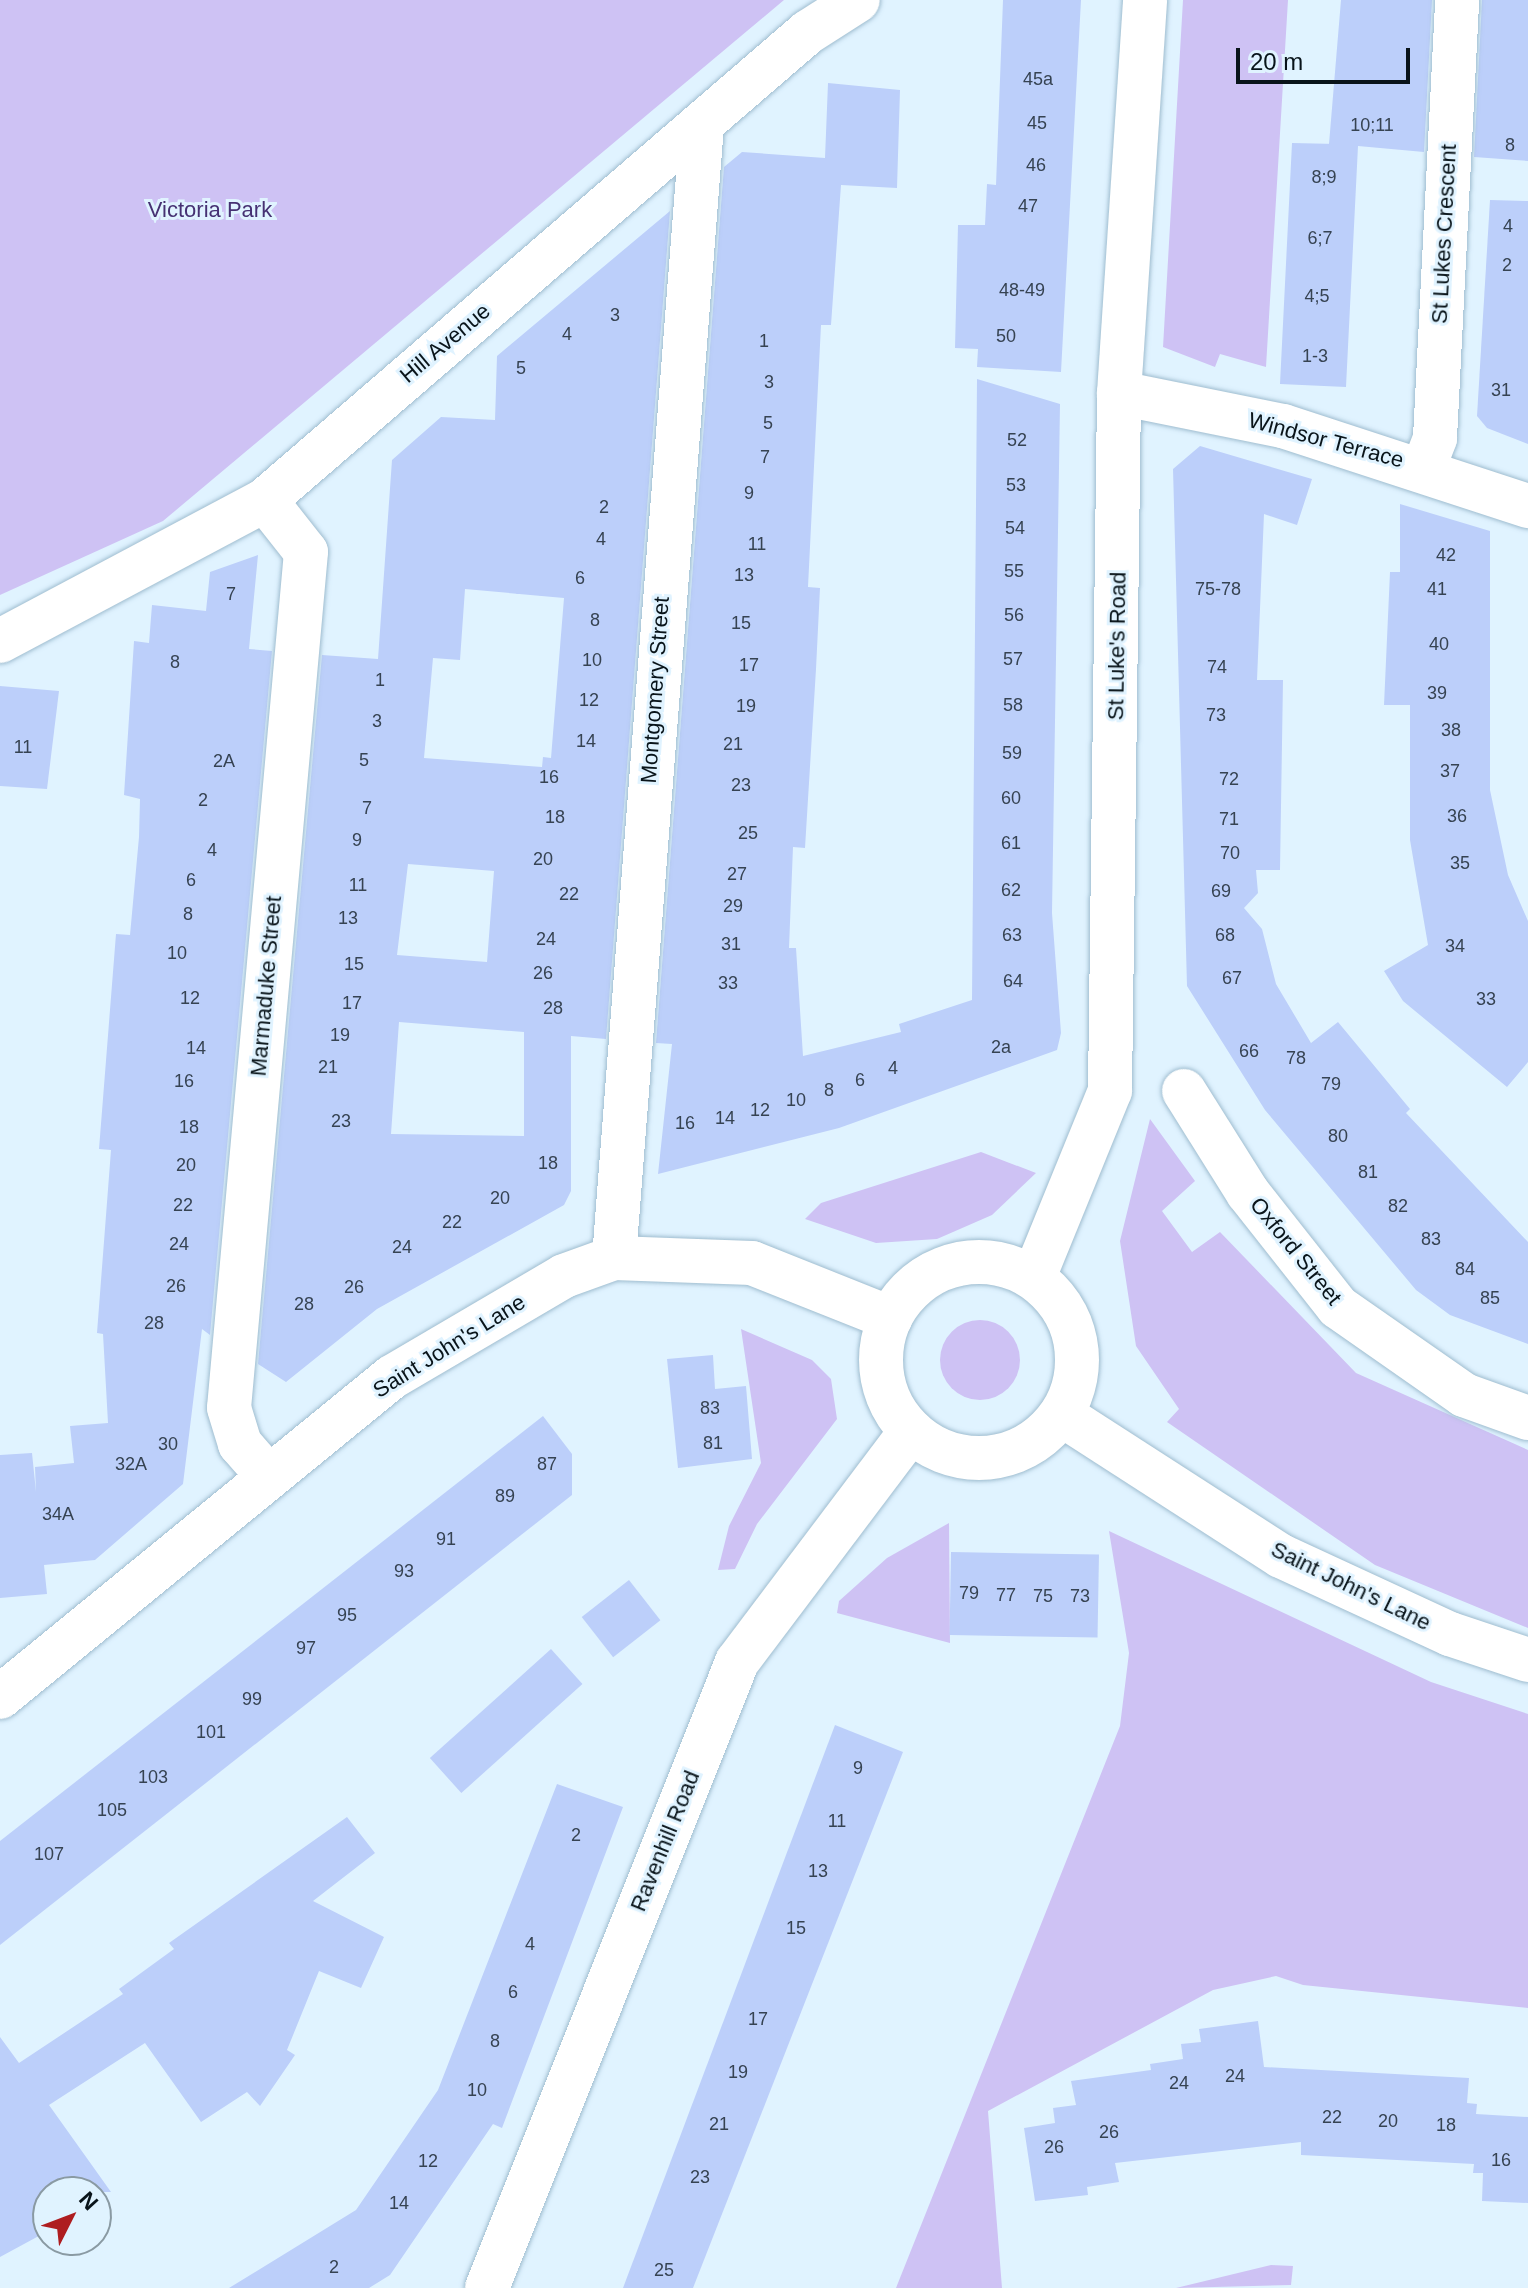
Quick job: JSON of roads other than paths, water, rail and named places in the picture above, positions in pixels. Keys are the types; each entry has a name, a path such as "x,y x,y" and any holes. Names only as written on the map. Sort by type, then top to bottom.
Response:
{"street":[{"name":"Hill Avenue","path":"0,641 265,500 808,32 858,0"},
{"name":"St Luke's Road","path":"1034,1277 1110,1091 1119,393 1145,0"},
{"name":"St Lukes Crescent","path":"1424,467 1435,438 1457,0"},
{"name":"Montgomery Street","path":"614,1258 702,124"},
{"name":"Windsor Terrace","path":"1119,393 1283,426 1424,467 1528,506"},
{"name":"Marmaduke Street","path":"265,500 306,552 229,1408 240,1444 267,1475"},
{"name":"Oxford Street","path":"1184,1091 1248,1193 1338,1307 1464,1395 1528,1418"},
{"name":"Saint John's Lane","path":"0,1697 267,1475 392,1377 564,1276 614,1258 752,1263 890,1318"},
{"path":"979,1261 1034,1277 1059,1301 1077,1344 1077,1379 1062,1415 1039,1440 997,1458 963,1457 911,1431 885,1390 880,1356 890,1318 909,1290 945,1267 979,1261"},
{"name":"Saint John's Lane","path":"1062,1415 1281,1556 1450,1634 1528,1660"},
{"name":"Ravenhill Road","path":"487,2288 737,1662 911,1431"}],"park label":[{"name":"Victoria Park","path":"210,210"}]}
